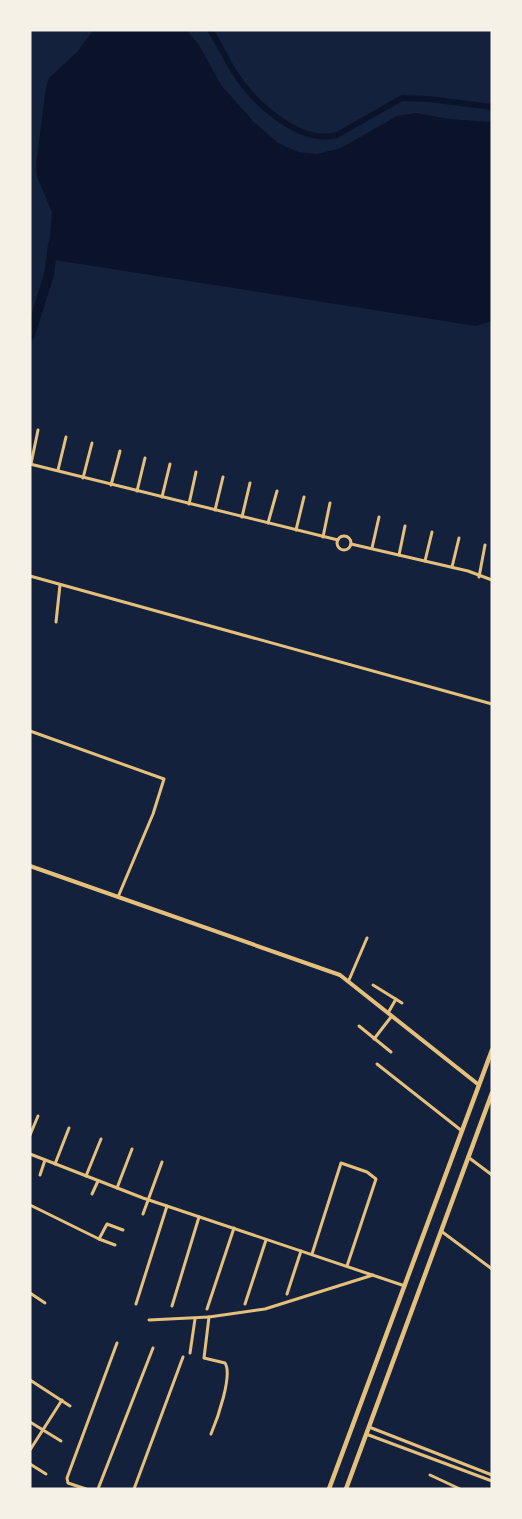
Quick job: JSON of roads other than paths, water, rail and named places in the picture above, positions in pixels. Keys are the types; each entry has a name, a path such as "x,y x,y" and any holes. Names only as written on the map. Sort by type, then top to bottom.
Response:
{"main road":[{"path":"330,1489 492,1050"},
{"path":"346,1489 492,1093"}],"street":[{"path":"38,430 31,464 323,537 338,540 345,536 351,544 452,567 492,580"},
{"path":"58,470 66,436"},
{"path":"83,478 92,443"},
{"path":"111,485 120,451"},
{"path":"137,491 145,458"},
{"path":"162,497 170,464"},
{"path":"189,504 196,472"},
{"path":"215,510 223,477"},
{"path":"242,517 250,483"},
{"path":"268,523 278,491"},
{"path":"296,530 304,497"},
{"path":"323,537 330,504"},
{"path":"372,549 380,517"},
{"path":"399,555 405,526"},
{"path":"424,561 432,532"},
{"path":"452,567 459,538"},
{"path":"338,540 337,546 343,550 351,544"},
{"path":"479,577 485,545"},
{"path":"30,576 492,704"},
{"path":"56,622 60,585"},
{"path":"30,731 164,779 153,814 118,897"},
{"path":"30,866 326,969 349,980 389,1016 479,1085"},
{"path":"349,980 367,938"},
{"path":"373,985 402,1003"},
{"path":"374,1039 389,1016 396,999"},
{"path":"359,1026 391,1052"},
{"path":"377,1064 462,1131"},
{"path":"30,1135 38,1116"},
{"path":"55,1164 69,1128"},
{"path":"86,1176 100,1138"},
{"path":"117,1188 132,1149"},
{"path":"30,1154 148,1200 405,1286"},
{"path":"468,1157 492,1175"},
{"path":"40,1175 45,1160"},
{"path":"143,1214 162,1162"},
{"path":"312,1254 341,1163 344,1164 375,1175 376,1179 347,1266"},
{"path":"92,1194 98,1181"},
{"path":"30,1205 115,1245"},
{"path":"136,1304 167,1206"},
{"path":"171,1306 199,1217"},
{"path":"99,1239 106,1224 123,1230"},
{"path":"207,1309 234,1228"},
{"path":"441,1231 492,1269"},
{"path":"245,1304 266,1240"},
{"path":"287,1294 301,1251"},
{"path":"149,1320 209,1317 265,1309 374,1275"},
{"path":"30,1293 45,1303"},
{"path":"209,1317 204,1358 225,1363 228,1369 222,1402 211,1434"},
{"path":"190,1353 195,1318"},
{"path":"86,1489 66,1481 117,1343"},
{"path":"98,1489 153,1348"},
{"path":"134,1489 183,1357"},
{"path":"30,1380 70,1406"},
{"path":"30,1450 62,1400"},
{"path":"30,1422 61,1441"},
{"path":"369,1427 492,1475"},
{"path":"366,1434 492,1481"},
{"path":"30,1464 46,1474"},
{"path":"430,1475 460,1489"}],"water":[{"path":"93,30 187,30 199,45 221,85 253,121 278,143 298,152 317,154 341,148 397,116 416,113 449,119 492,122 492,321 476,326 48,259 52,212 37,177 36,165 46,87 49,78 77,52"}],"waterway":[{"path":"210,30 233,70 252,95 278,118 307,133 322,136 337,135 402,98 492,107"},
{"path":"30,335 49,275 53,245"}]}
